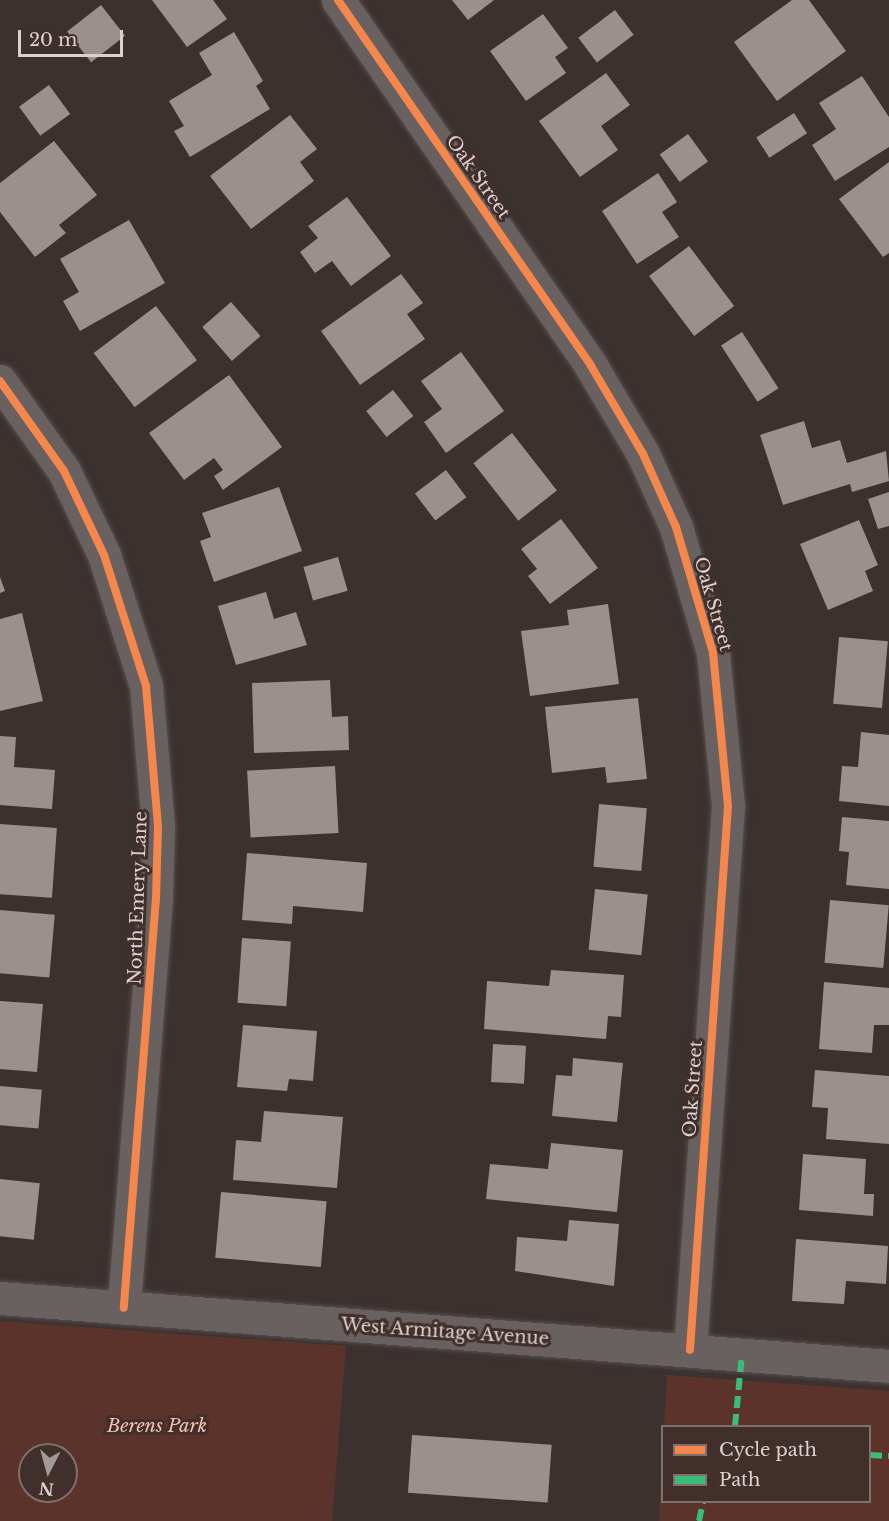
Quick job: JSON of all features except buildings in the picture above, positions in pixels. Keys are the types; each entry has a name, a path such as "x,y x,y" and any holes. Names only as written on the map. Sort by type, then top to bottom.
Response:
{"street":[{"name":"Oak Street","path":"338,0 591,366 643,454 676,527 712,653 728,806 690,1350"},
{"name":"North Emery Lane","path":"0,381 64,471 104,555 146,686 158,827 156,898 124,1308"},
{"name":"West Armitage Avenue","path":"0,1298 889,1366"}],"green space":[{"name":"Berens Park","path":"0,1321 346,1346 332,1521 0,1521"},
{"path":"667,1375 889,1391 889,1521 659,1521 661,1474 661,1503 871,1503 871,1425 664,1425"}],"marked path":[{"path":"735,1425 742,1355"},
{"path":"871,1455 889,1456"},
{"path":"699,1521 703,1503"}],"cycle path":[{"path":"338,0 591,366 643,454 676,527 713,653 728,806 690,1350"},
{"path":"0,381 64,471 104,555 146,686 158,827 156,898 124,1308"}]}
